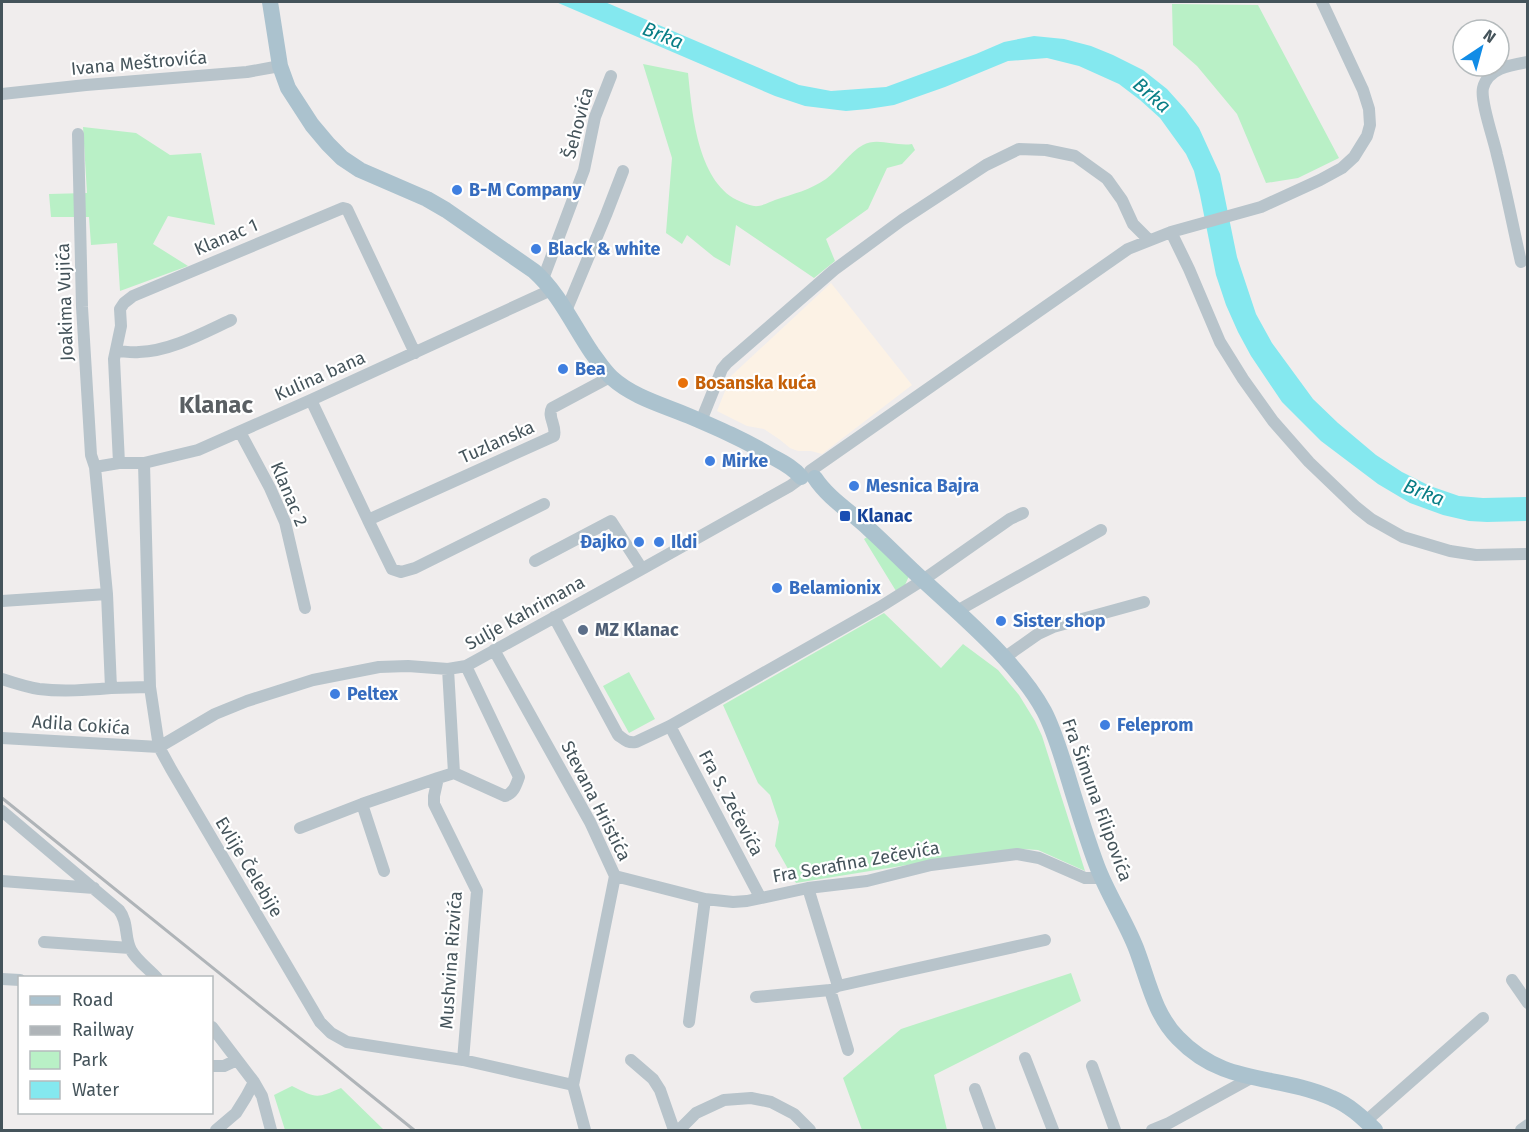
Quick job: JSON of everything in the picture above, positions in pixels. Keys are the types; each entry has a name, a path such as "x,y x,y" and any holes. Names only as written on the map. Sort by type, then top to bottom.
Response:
{"main road":[{"path":"270,2 280,66 288,88 294,100 323,138 342,158 360,170 427,199 446,210 534,271 566,311 610,377"},
{"name":"Fra Šimuna Filipovića","path":"610,377 643,397 754,446 820,485 957,611 1004,658 1027,685 1044,712 1101,876 1135,946 1154,1001 1163,1020 1175,1035 1195,1054 1228,1071 1311,1090 1332,1098 1350,1108 1370,1126"}],"street":[{"path":"701,421 722,369 727,363 834,270 902,220 986,165 1020,148 1075,156 1107,179 1122,200 1133,224 1149,240 1176,230 1261,207 1342,168 1354,157 1367,136 1370,117 1363,90 1322,2"},
{"path":"1521,262 1483,102 1483,89 1486,81 1501,67 1527,62"},
{"name":"Ivana Meštrovića","path":"2,94 248,72 280,66"},
{"name":"Šehovića","path":"547,285 584,170 595,117 610,76"},
{"name":"Joakima Vujića","path":"78,134 82,307 90,455 96,467 107,594 111,688"},
{"path":"566,311 622,171"},
{"name":"Klanac 1","path":"119,463 114,359 121,326 120,309 124,303 133,296 343,208 347,209 415,353"},
{"path":"1176,230 1220,342 1243,379 1273,421 1309,462 1356,507 1371,519 1403,537 1450,551 1476,555 1527,554"},
{"name":"Sulje Kahrimana","path":"159,747 215,714 313,680 378,667 408,666 448,669 466,666 805,478 1131,256 1149,240"},
{"name":"Kulina bana","path":"96,467 119,463 144,463 198,450 415,353 547,285"},
{"path":"116,351 156,350 231,320"},
{"name":"Tuzlanska","path":"368,520 554,436 555,429 550,413 552,408 610,377"},
{"path":"310,400 392,569 401,572 415,568 544,504"},
{"name":"Klanac 2","path":"240,432 285,522 305,608"},
{"name":"Evlije Čelebije","path":"144,463 150,687 159,747 320,1023 331,1033 347,1042 463,1060 573,1085"},
{"path":"554,617 618,735 630,743 670,726 880,608 1010,519 1023,513"},
{"path":"535,561 611,521 642,569"},
{"path":"957,611 1101,530"},
{"path":"2,601 107,594"},
{"path":"1004,658 1038,634 1053,627 1144,602"},
{"name":"Stevana Hristića","path":"494,650 590,822 615,876 573,1085"},
{"path":"300,828 454,773 505,796 510,794 519,777 466,666"},
{"path":"448,669 454,773"},
{"path":"2,679 39,689 75,691 150,687"},
{"name":"Fra S. Zečevića","path":"670,726 760,897"},
{"name":"Adila Cokića","path":"2,738 159,747"},
{"name":"Mushvina Rizvića","path":"438,778 434,804 477,891 463,1060"},
{"path":"362,804 384,871"},
{"path":"2,811 118,910 123,916 130,948 155,976"},
{"name":"Fra Serafina Zečevića","path":"615,876 705,899 733,902 867,880 931,865 1017,854 1039,858 1085,878 1101,876"},
{"path":"2,881 94,888"},
{"path":"808,888 848,1050"},
{"path":"689,1023 705,899"},
{"path":"756,998 834,988 1045,940"},
{"path":"44,942 130,948"},
{"path":"2,979 18,980"},
{"path":"1512,980 1527,1004"},
{"path":"1370,1126 1483,1018"},
{"path":"213,1028 262,1095 271,1131"},
{"path":"1025,1058 1053,1131"},
{"path":"213,1066 224,1066 237,1060"},
{"path":"631,1060 653,1079 660,1090 674,1131"},
{"path":"1092,1066 1115,1131"},
{"path":"1152,1131 1173,1127 1251,1078"},
{"path":"216,1131 236,1113 254,1082"},
{"path":"573,1085 585,1131"},
{"path":"975,1089 990,1131"},
{"path":"679,1131 696,1113 724,1100 751,1098 771,1102 794,1114 810,1131"},
{"path":"1521,1131 1527,1125"}],"shaded area":[{"path":"831,283 912,385 822,454 790,448 764,429 747,426 717,411 731,376"}],"green space":[{"path":"1172,4 1258,5 1339,158 1298,178 1266,183 1237,114 1197,66 1173,45"},
{"path":"643,64 688,73 695,125 705,161 713,177 724,190 737,200 750,205 762,205 814,186 831,175 858,148 869,143 912,144 915,150 902,164 887,168 868,209 826,239 835,261 814,278 736,225 730,266 714,257 687,235 682,244 666,233 672,158"},
{"path":"83,127 136,133 170,155 201,153 215,225 168,216 153,244 188,266 120,291 117,243 91,245 89,217 51,217 49,194 87,193"},
{"path":"867,537 909,576 905,585 896,591 864,539"},
{"path":"884,613 941,668 963,644 998,670 1019,695 1042,736 1085,871 1038,850 1022,849 975,854 796,883 775,846 779,822 770,795 758,783 723,705"},
{"path":"629,672 655,719 629,733 603,686"},
{"path":"1071,973 1081,1001 934,1075 947,1130 862,1130 843,1078 901,1029"},
{"path":"292,1086 316,1096 341,1088 384,1130 285,1130 274,1095"}],"water":[{"name":"Brka","path":"556,2 605,2 799,85 831,91 886,87 1004,42 1034,36 1064,39 1091,46 1143,70 1167,89 1199,128 1220,174 1237,257 1256,314 1272,343 1313,399 1376,455 1430,486 1459,496 1527,497 1527,521 1469,521 1443,515 1410,503 1378,484 1321,441 1282,402 1251,356 1226,305 1216,275 1194,171 1186,154 1160,118 1119,84 1079,66 1047,58 1008,61 894,105 846,111 805,106 775,96"}],"railway":[{"path":"2,798 414,1130"}],"place":[{"name":"B-M Company","path":"457,190"},
{"name":"Black & white","path":"536,249"},
{"name":"Bea","path":"563,369"},
{"name":"Bosanska kuća","path":"683,383"},
{"name":"Mirke","path":"710,461"},
{"name":"Mesnica Bajra","path":"854,486"},
{"name":"Klanac","path":"845,516"},
{"name":"Đajko","path":"639,542"},
{"name":"Ildi","path":"659,542"},
{"name":"Belamionix","path":"777,588"},
{"name":"Sister shop","path":"1001,621"},
{"name":"MZ Klanac","path":"583,630"},
{"name":"Peltex","path":"335,694"},
{"name":"Feleprom","path":"1105,725"}],"district":[{"name":"Klanac","path":"216,405"}]}
